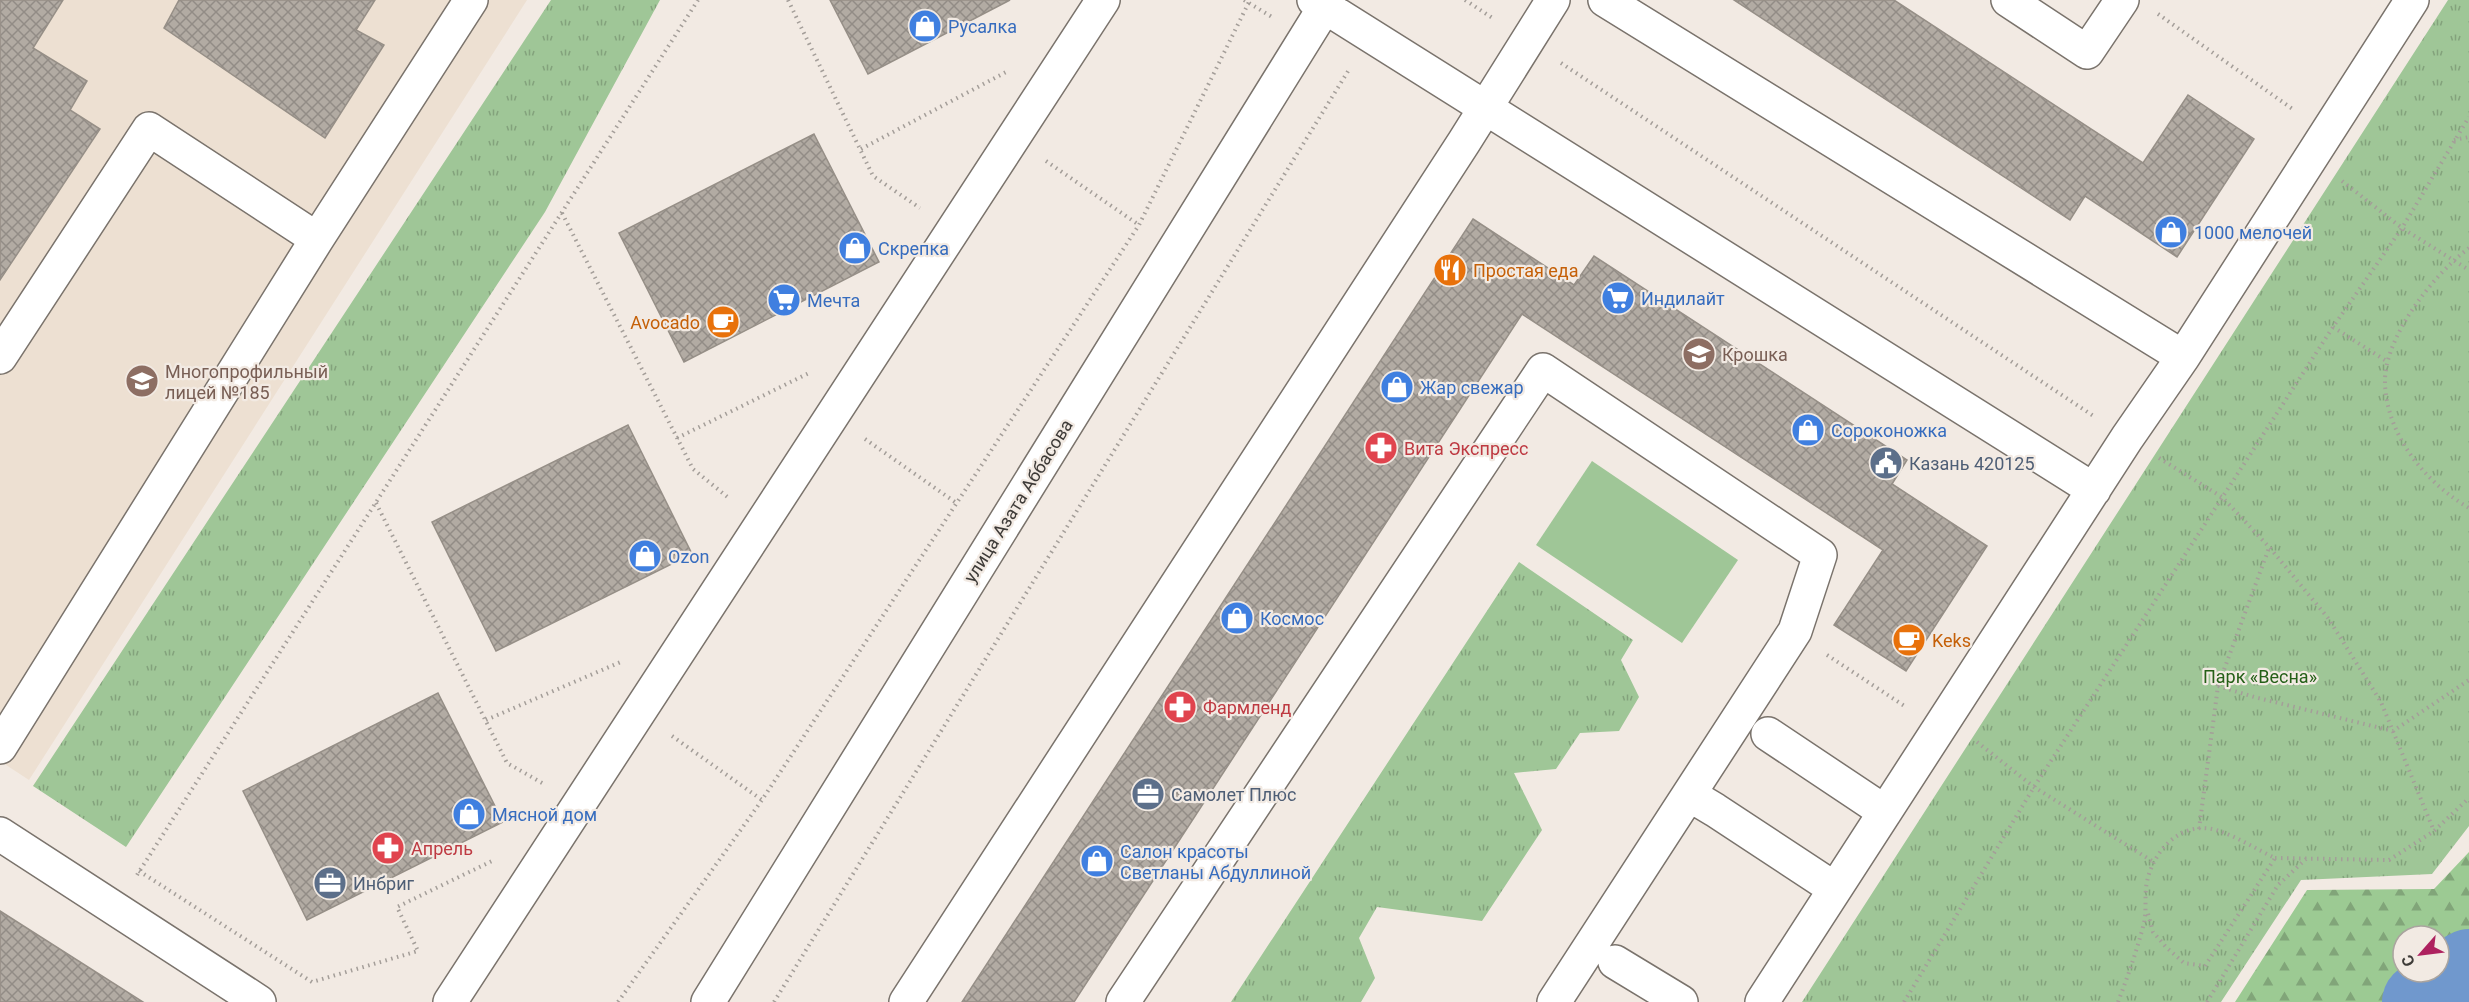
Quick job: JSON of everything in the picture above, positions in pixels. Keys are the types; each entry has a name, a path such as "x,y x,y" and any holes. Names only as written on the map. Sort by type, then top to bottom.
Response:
{"street":[{"path":"0,747 317,239 471,0"},
{"path":"450,1002 1103,0"},
{"path":"906,1002 1553,0"},
{"path":"1605,0 2183,357"},
{"path":"2008,0 2087,52 2122,0"},
{"path":"1762,1002 2127,438 2183,357 2412,0"},
{"path":"1322,2 2094,490"},
{"name":"улица Азата Аббасова","path":"708,1002 1322,2"},
{"path":"0,357 149,129 317,239"},
{"path":"1123,1002 1543,370 1820,555 1795,631 1554,1002"},
{"path":"1768,734 1885,812"},
{"path":"1690,795 1835,889"},
{"path":"0,834 259,1002"},
{"path":"1615,962 1681,1002"}],"path":[{"path":"116,909 698,0"},
{"path":"788,0 873,176 953,230"},
{"path":"618,1002 762,800 1139,225 1250,0"},
{"path":"1465,0 2127,438 2222,498 2270,548 2328,618 2381,702 2434,831"},
{"path":"2157,14 2319,145 2402,228 2469,270"},
{"path":"774,1002 1369,33"},
{"path":"861,149 1009,70"},
{"path":"1904,1002 2034,787 2333,327 2402,228 2469,117"},
{"path":"2454,140 2469,137"},
{"path":"1012,139 1139,225"},
{"path":"562,213 693,469 761,524"},
{"path":"2469,248 2453,260 2414,306 2396,340 2388,362 2385,383 2389,407 2398,434 2414,461 2457,501 2469,508"},
{"path":"2333,327 2388,362"},
{"path":"677,438 812,371"},
{"path":"832,416 956,502"},
{"path":"376,503 507,763 579,803"},
{"path":"2199,829 2218,686 2270,548"},
{"path":"1819,649 1942,723 2034,787 2152,861"},
{"path":"486,720 626,660"},
{"path":"2218,686 2393,731 2469,680"},
{"path":"639,713 762,800"},
{"path":"2275,858 2205,966 2184,963 2153,932 2147,910 2146,885 2152,861 2165,844 2182,834 2199,829 2215,830 2275,858 2389,860 2434,831 2469,798"},
{"path":"2207,1002 2278,885 2306,858"},
{"path":"139,871 312,982 418,951 397,907 496,859"},
{"path":"2118,1002 2132,966 2147,910"}],"shaded area":[{"name":"Многопрофильный лицей №185","path":"0,0 527,0 29,780 0,761"}],"green space":[{"path":"551,0 660,0 545,212 126,847 33,786"},
{"name":"Парк «Весна»","path":"2448,0 2469,0 2469,826 2432,874 2301,880 2221,1002 1802,1002"},
{"path":"1592,461 1738,560 1682,643 1536,545"},
{"path":"1519,562 1633,640 1621,660 1639,697 1619,731 1580,733 1556,769 1514,773 1542,830 1482,921 1377,907 1359,938 1375,978 1361,1002 1231,1002"},
{"path":"2469,852 2469,1002 2235,1002 2307,890 2434,889"}],"building":[{"path":"0,0 63,0 33,48 87,81 70,110 100,129 0,280"},
{"path":"179,0 375,0 356,30 384,45 325,138 164,28"},
{"path":"830,0 1010,0 868,74"},
{"path":"1734,0 1894,0 2143,163 2188,95 2254,139 2177,257 2085,196 2070,220"},
{"path":"814,134 879,262 684,362 619,233"},
{"path":"1473,219 1574,285 1594,256 1907,460 1892,484 1987,546 1906,671 1834,625 1883,550 1522,314 1074,1002 962,1002"},
{"path":"628,425 692,554 496,651 432,522"},
{"path":"438,693 503,822 307,920 243,791"},
{"path":"0,911 143,1002 0,1002"}],"waterway":[{"path":"2422,1002 2469,969"}],"place":[{"name":"Русалка","path":"925,26"},
{"name":"1000 мелочей","path":"2171,232"},
{"name":"Скрепка","path":"855,248"},
{"name":"Простая еда","path":"1450,270"},
{"name":"Индилайт","path":"1618,298"},
{"name":"Мечта","path":"784,300"},
{"name":"Avocado","path":"723,322"},
{"name":"Крошка","path":"1699,354"},
{"name":"Многопрофильный лицей №185","path":"142,381"},
{"name":"Жар свежар","path":"1397,387"},
{"name":"Сороконожка","path":"1808,430"},
{"name":"Вита Экспресс","path":"1381,448"},
{"name":"Казань 420125","path":"1886,463"},
{"name":"Ozon","path":"645,556"},
{"name":"Космос","path":"1237,618"},
{"name":"Keks","path":"1909,640"},
{"name":"Фармленд","path":"1180,707"},
{"name":"Самолет Плюс","path":"1148,794"},
{"name":"Мясной дом","path":"469,814"},
{"name":"Апрель","path":"388,848"},
{"name":"Салон красоты Светланы Абдуллиной","path":"1097,861"},
{"name":"Инбриг","path":"330,883"}]}
